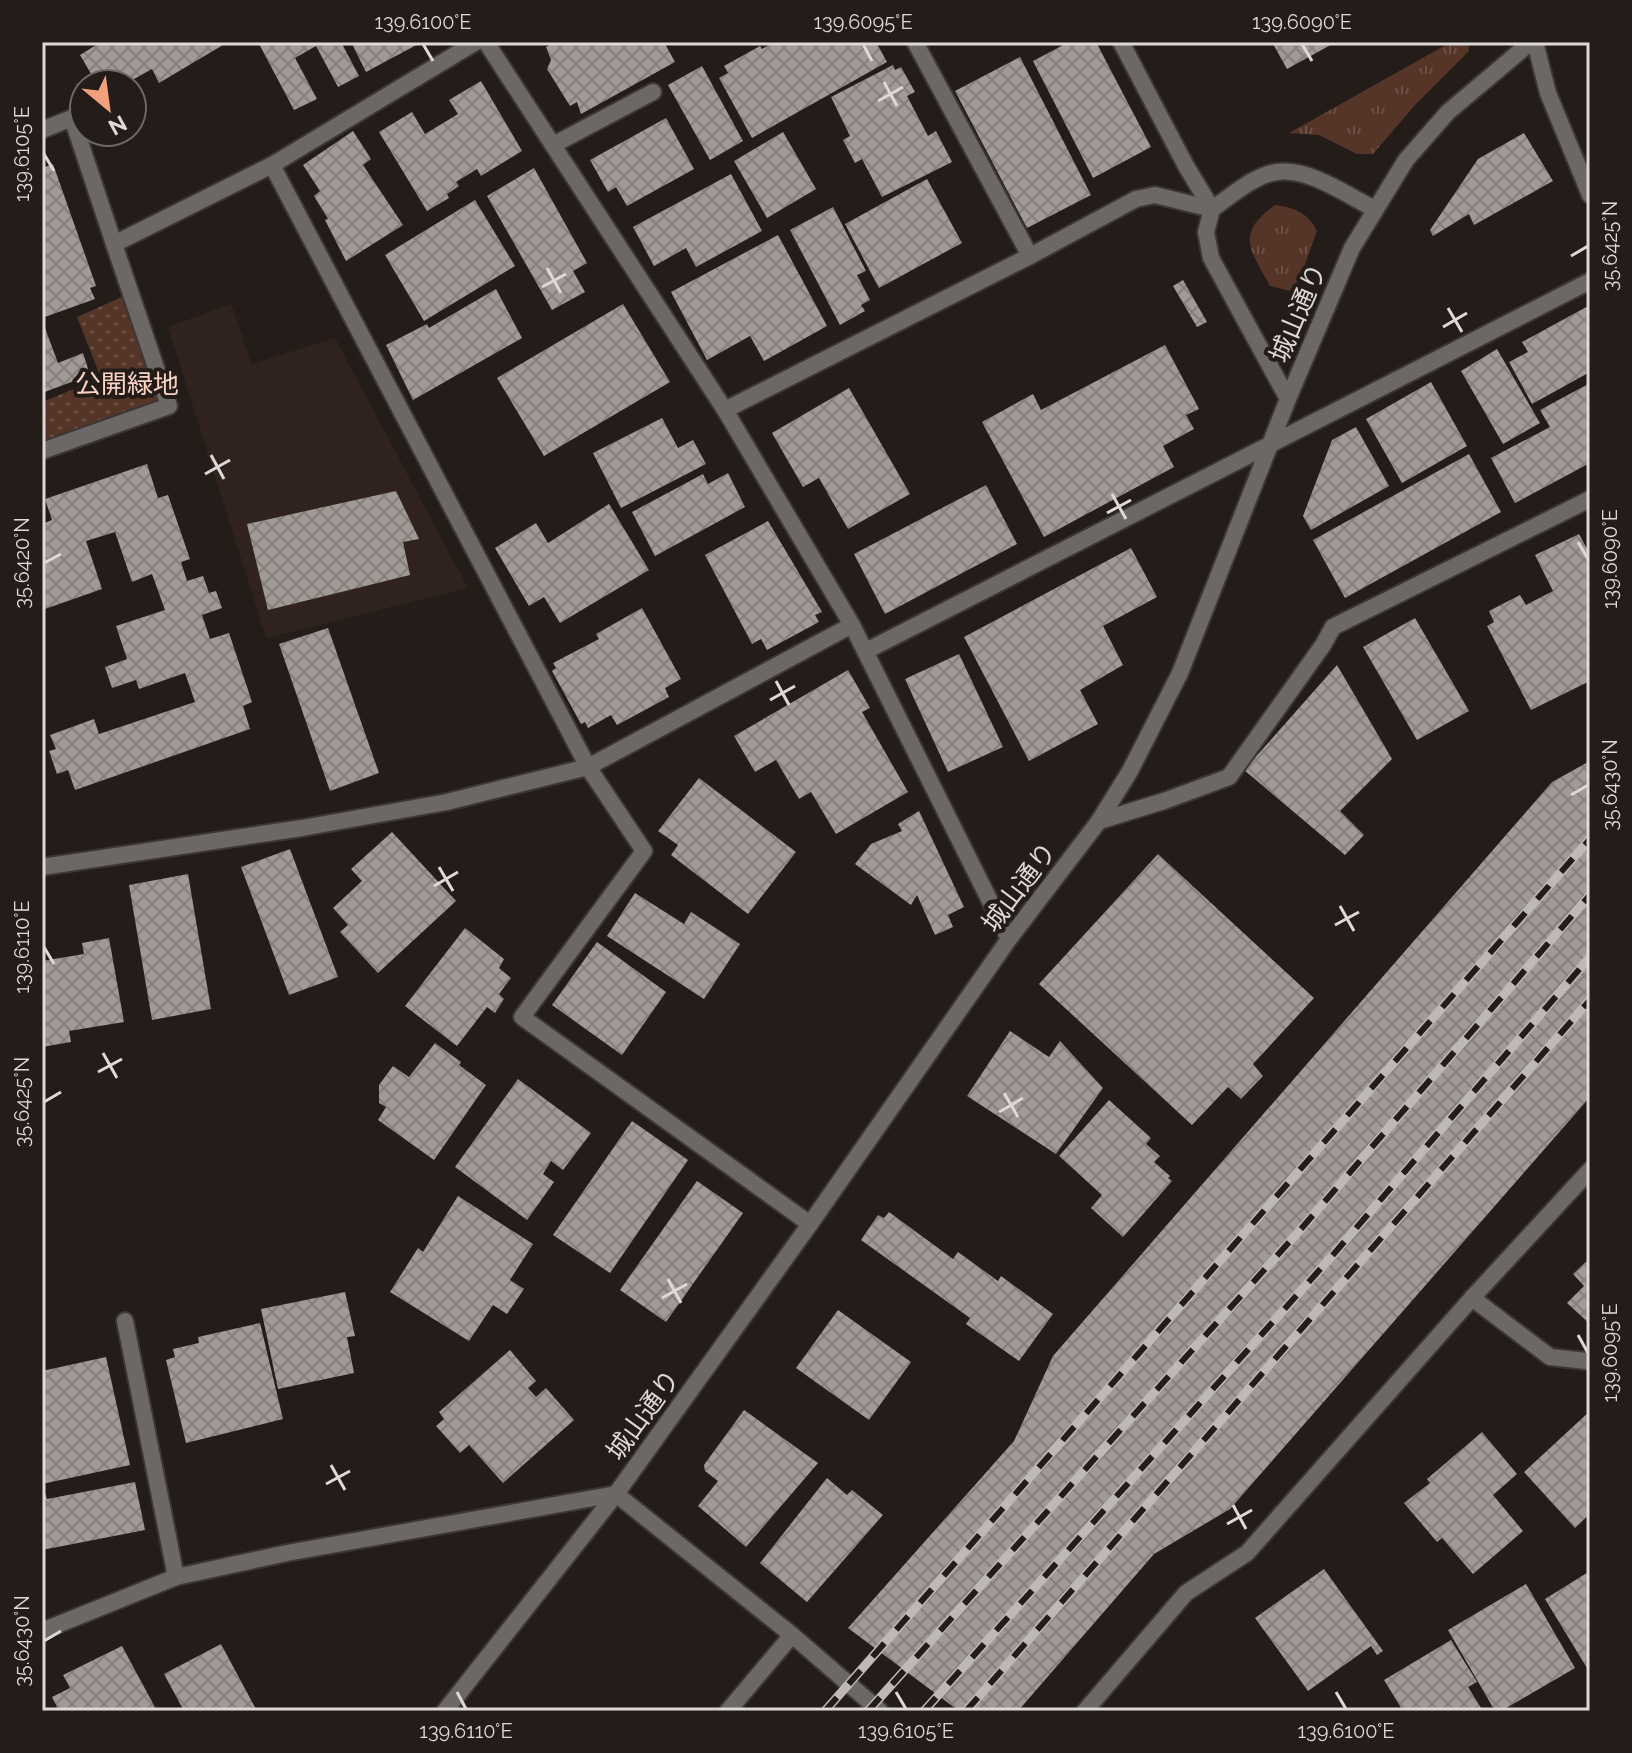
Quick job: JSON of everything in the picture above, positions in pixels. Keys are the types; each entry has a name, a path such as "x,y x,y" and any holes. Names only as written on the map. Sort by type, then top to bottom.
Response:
{"street":[{"path":"114,244 272,165 476,42"},
{"path":"486,42 725,410 852,625 1009,939"},
{"path":"915,42 1030,256"},
{"path":"1121,42 1212,209"},
{"path":"1533,42 1548,93 1590,195"},
{"name":"城山通り","path":"445,1711 616,1494 1009,939 1099,821 1138,758 1180,673 1288,399 1352,248 1406,160 1448,112 1533,42"},
{"path":"553,145 653,92"},
{"path":"42,130 72,118 169,406 42,451"},
{"path":"272,165 588,767 644,851 522,1017 810,1224"},
{"path":"1288,399 1211,258 1206,232 1212,209 1254,181 1275,172 1299,173 1375,209"},
{"path":"725,410 1136,199 1155,195 1212,209"},
{"path":"866,651 1590,281"},
{"path":"1099,821 1229,777 1333,627 1590,499"},
{"path":"42,867 302,828 447,802 588,767 852,625"},
{"path":"1085,1711 1186,1593 1247,1553 1472,1298 1590,1170"},
{"path":"1472,1298 1550,1357 1590,1359"},
{"path":"125,1321 176,1577"},
{"path":"42,1631 176,1577 287,1553 616,1494 792,1635 880,1711"},
{"path":"728,1711 792,1635"}],"shaded area":[{"path":"231,304 252,364 335,338 468,588 266,638 168,327"}],"green space":[{"path":"1451,42 1468,42 1469,51 1415,105 1373,154 1357,154 1319,135 1289,133"},
{"path":"1275,205 1300,212 1317,231 1297,286 1290,291 1270,286 1250,243 1254,225"},
{"name":"公開緑地","path":"126,295 161,402 42,441 42,402 101,378 77,317"}],"building":[{"path":"101,42 228,42 159,83 152,69 88,68 80,55"},
{"path":"258,42 341,42 359,76 338,87 316,46 295,58 317,99 294,110"},
{"path":"351,42 422,42 366,72"},
{"path":"555,42 664,42 675,62 581,114 577,102 570,106 547,69 551,60 546,47"},
{"path":"774,42 876,42 887,62 752,138 719,78 728,73 724,66 760,46 762,49"},
{"path":"1069,42 1096,42 1151,147 1093,178 1033,61"},
{"path":"1272,42 1336,42 1287,69"},
{"path":"1020,57 1091,195 1027,228 955,91"},
{"path":"893,65 895,70 901,67 915,92 907,96 928,136 936,131 952,162 882,197 862,159 855,163 843,140 850,136 831,97"},
{"path":"702,66 743,141 710,160 668,85"},
{"path":"481,81 522,151 481,176 477,169 456,182 459,186 447,194 449,198 427,211 379,132 412,112 425,134 458,114 449,100"},
{"path":"666,118 694,169 627,206 616,187 608,192 590,160"},
{"path":"353,131 371,159 363,165 403,225 346,261 325,220 328,219 314,196 320,191 303,165"},
{"path":"783,132 816,189 767,218 734,161"},
{"path":"1524,133 1553,181 1474,225 1469,214 1433,236 1430,230 1478,159"},
{"path":"53,164 96,286 90,288 95,299 42,318 42,168"},
{"path":"534,168 587,263 573,271 585,292 552,310 487,196"},
{"path":"731,174 762,231 696,267 686,248 654,266 633,227"},
{"path":"927,179 962,243 879,288 845,224"},
{"path":"475,200 515,266 424,321 385,255"},
{"path":"833,207 866,271 857,275 870,300 861,305 865,311 840,325 790,230"},
{"path":"778,235 827,326 764,361 750,336 707,360 671,292"},
{"path":"1183,280 1207,322 1197,327 1173,286"},
{"path":"496,289 522,338 413,400 386,345 427,324 429,328"},
{"path":"623,304 670,382 544,456 497,378"},
{"path":"1590,305 1590,372 1532,404 1509,362 1528,352 1522,342"},
{"path":"42,320 58,363 83,353 90,375 42,393"},
{"path":"1165,345 1199,409 1186,415 1194,429 1163,446 1174,467 1044,537 982,422 1033,394 1041,410"},
{"path":"1497,349 1540,423 1503,444 1461,371"},
{"path":"1431,382 1467,446 1402,483 1366,419"},
{"path":"1590,383 1590,463 1515,503 1491,458 1550,427 1540,410"},
{"path":"849,388 910,494 848,529 819,478 803,487 772,433"},
{"path":"662,418 678,448 693,440 706,464 621,508 593,453"},
{"path":"1356,427 1389,486 1311,530 1303,516 1332,440"},
{"path":"1469,454 1501,512 1345,598 1313,540"},
{"path":"147,464 158,498 168,495 190,559 181,562 187,581 203,576 209,593 216,591 222,608 202,615 210,639 229,633 252,702 243,706 250,729 75,790 68,770 57,774 49,751 56,749 50,735 94,719 99,734 195,702 185,673 139,689 136,680 112,688 105,667 127,659 116,626 165,610 152,574 132,582 115,532 86,541 102,589 42,610 42,524 52,520 45,499"},
{"path":"728,473 745,507 655,556 632,512 703,474 708,484"},
{"path":"986,485 1017,544 885,614 854,554"},
{"path":"396,491 419,539 403,542 410,575 268,610 247,524"},
{"path":"609,504 649,570 560,623 544,597 529,606 495,548 536,523 548,543"},
{"path":"768,521 822,612 815,615 819,622 767,650 761,639 752,644 705,555"},
{"path":"1579,534 1590,554 1590,681 1531,710 1487,626 1494,622 1489,611 1520,595 1526,605 1553,591 1535,555"},
{"path":"1131,548 1157,597 1103,626 1123,665 1080,690 1098,724 1029,761 964,637"},
{"path":"642,608 681,679 665,688 669,697 617,725 611,715 588,728 585,722 581,724 552,671 556,668 553,663 599,639 596,634"},
{"path":"1415,618 1469,711 1417,740 1363,647"},
{"path":"328,628 379,773 330,791 279,644"},
{"path":"959,654 1003,747 948,772 905,679"},
{"path":"1337,665 1392,759 1340,811 1364,835 1345,855 1244,770"},
{"path":"848,670 870,708 862,712 908,792 836,834 811,792 799,799 776,760 755,772 734,736"},
{"path":"1590,761 1590,1097 1230,1509 1154,1554 1018,1711 959,1711 848,1628 1014,1441 1053,1356 1552,782"},
{"path":"699,778 796,852 748,914 671,855 678,845 658,831"},
{"path":"919,811 964,907 948,915 953,927 935,935 917,895 911,905 855,864 871,844 902,831 898,824"},
{"path":"392,832 456,901 378,973 340,932 348,925 333,908 362,881 351,869"},
{"path":"290,849 338,977 289,995 241,867"},
{"path":"1158,854 1314,998 1253,1064 1263,1076 1241,1099 1228,1087 1192,1125 1039,984"},
{"path":"188,874 211,1009 152,1020 129,885"},
{"path":"635,893 684,924 691,912 740,944 704,999 607,936"},
{"path":"465,928 504,959 499,968 511,978 499,994 504,999 495,1013 487,1007 457,1046 405,1006"},
{"path":"109,938 124,1022 69,1031 71,1042 42,1047 42,961 84,954 82,943"},
{"path":"597,942 666,992 622,1055 552,1005"},
{"path":"1010,1031 1049,1057 1060,1041 1103,1088 1056,1154 967,1096"},
{"path":"435,1043 486,1085 434,1160 378,1120 386,1107 379,1103 379,1085 393,1066 409,1077"},
{"path":"518,1079 591,1133 563,1170 551,1161 543,1174 554,1182 527,1220 455,1167"},
{"path":"1109,1100 1151,1138 1146,1144 1160,1156 1154,1162 1172,1181 1123,1237 1091,1208 1102,1195 1059,1156"},
{"path":"632,1121 688,1160 610,1273 553,1235"},
{"path":"697,1181 743,1213 666,1322 620,1290"},
{"path":"458,1196 533,1244 510,1280 524,1289 507,1314 493,1305 469,1341 390,1292 418,1248 423,1252"},
{"path":"889,1212 953,1259 958,1252 998,1281 1001,1276 1053,1314 1019,1361 966,1324 970,1318 861,1240 878,1215 884,1218"},
{"path":"1590,1258 1590,1324 1567,1303 1584,1286 1573,1274"},
{"path":"345,1292 355,1336 347,1337 354,1373 278,1389 261,1309"},
{"path":"838,1310 911,1362 869,1420 796,1368"},
{"path":"260,1323 283,1419 186,1443 166,1360 175,1357 173,1349 199,1343 198,1337"},
{"path":"510,1350 536,1381 528,1388 536,1397 546,1388 574,1420 503,1483 469,1445 460,1453 436,1426 444,1419 439,1412"},
{"path":"106,1357 130,1465 42,1484 42,1371"},
{"path":"744,1410 818,1463 746,1547 698,1506 718,1481 705,1471 704,1465"},
{"path":"1590,1411 1590,1514 1575,1528 1524,1472"},
{"path":"1482,1432 1517,1474 1493,1495 1523,1531 1473,1574 1442,1538 1437,1542 1404,1503 1430,1483 1427,1479"},
{"path":"827,1478 847,1495 852,1490 883,1515 807,1602 760,1563"},
{"path":"135,1482 145,1530 42,1550 42,1484 47,1499"},
{"path":"1324,1569 1383,1651 1377,1655 1371,1646 1308,1691 1255,1618"},
{"path":"1590,1571 1590,1673 1545,1599"},
{"path":"1526,1584 1575,1668 1501,1711 1495,1711 1448,1630"},
{"path":"1451,1640 1477,1682 1468,1687 1483,1711 1403,1711 1384,1680"},
{"path":"221,1644 257,1711 184,1711 164,1674"},
{"path":"122,1646 157,1711 59,1711 52,1697 70,1688 63,1675"}],"railway":[{"path":"825,1711 1590,839"},
{"path":"868,1711 1301,1229 1590,895"},
{"path":"924,1711 1332,1256 1590,957"},
{"path":"966,1711 1590,1000"}]}
